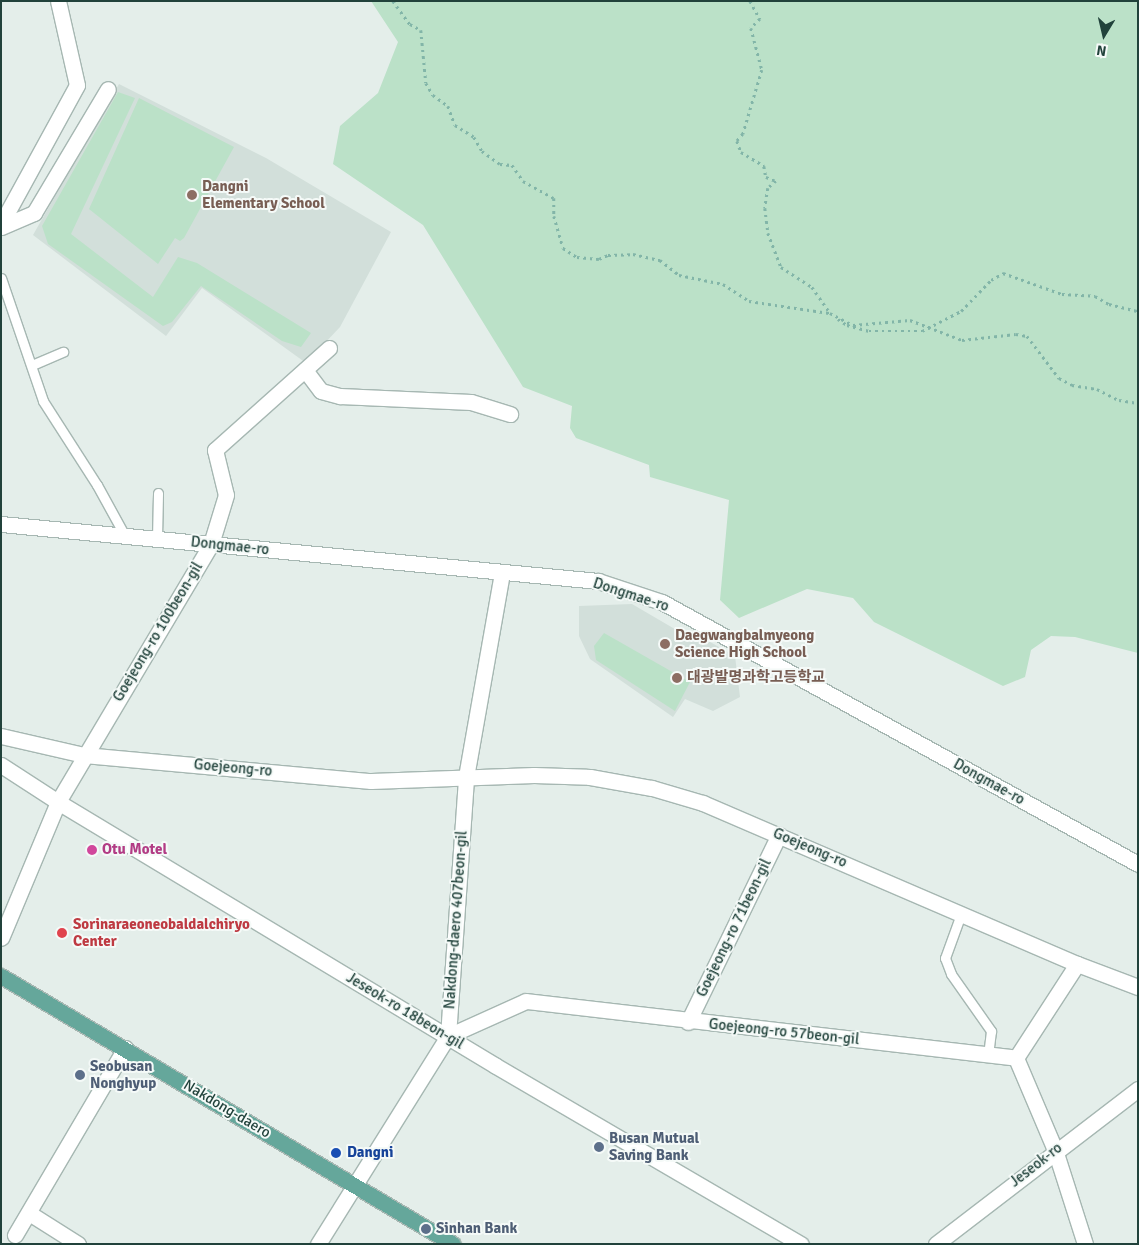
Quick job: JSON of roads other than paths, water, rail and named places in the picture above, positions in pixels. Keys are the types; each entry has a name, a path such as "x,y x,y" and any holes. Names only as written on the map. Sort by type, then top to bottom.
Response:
{"main road":[{"name":"Nakdong-daero","path":"1,976 453,1244"}],"street":[{"path":"1,225 77,85 58,1"},
{"path":"1,225 34,213 108,89"},
{"name":"Goejeong-ro 100beon-gil","path":"84,755 212,544 226,495 216,450 329,348"},
{"path":"305,370 321,392 340,396 471,402 510,414"},
{"name":"Dongmae-ro","path":"1,524 598,582 662,602 1138,864"},
{"path":"466,778 502,573"},
{"name":"Goejeong-ro","path":"1,736 84,755 371,780 534,775 590,777 652,788 703,803 1077,964 1138,987"},
{"path":"1,938 58,802 84,755"},
{"name":"Jeseok-ro 18beon-gil","path":"1,765 58,802 448,1036 801,1244"},
{"name":"Nakdong-daero 407beon-gil","path":"318,1244 448,1036 466,778"},
{"name":"Goejeong-ro 71beon-gil","path":"688,1022 779,835"},
{"path":"1077,964 1016,1058 1055,1150 1085,1244"},
{"name":"Goejeong-ro 57beon-gil","path":"448,1036 526,1001 688,1022 1016,1058"},
{"path":"15,1235 125,1048"},
{"name":"Jeseok-ro","path":"936,1244 1055,1150 1138,1089"},
{"path":"29,1213 78,1244"}],"lane":[{"path":"1,278 43,401 97,485 125,536"},
{"path":"32,365 63,352"},
{"path":"157,538 158,493"},
{"path":"961,914 944,958 951,974 991,1031 988,1054"}],"place":[{"name":"Dangni Elementary School","path":"192,195"},
{"name":"Daegwangbalmyeong Science High School","path":"665,644"},
{"name":"대광발명과학고등학교","path":"677,678"},
{"name":"Otu Motel","path":"92,850"},
{"name":"Sorinaraeoneobaldalchiryo Center","path":"62,933"},
{"name":"Seobusan Nonghyup","path":"80,1075"},
{"name":"Busan Mutual Saving Bank","path":"599,1147"},
{"name":"Dangni","path":"336,1153"},
{"name":"Sinhan Bank","path":"426,1229"}]}
